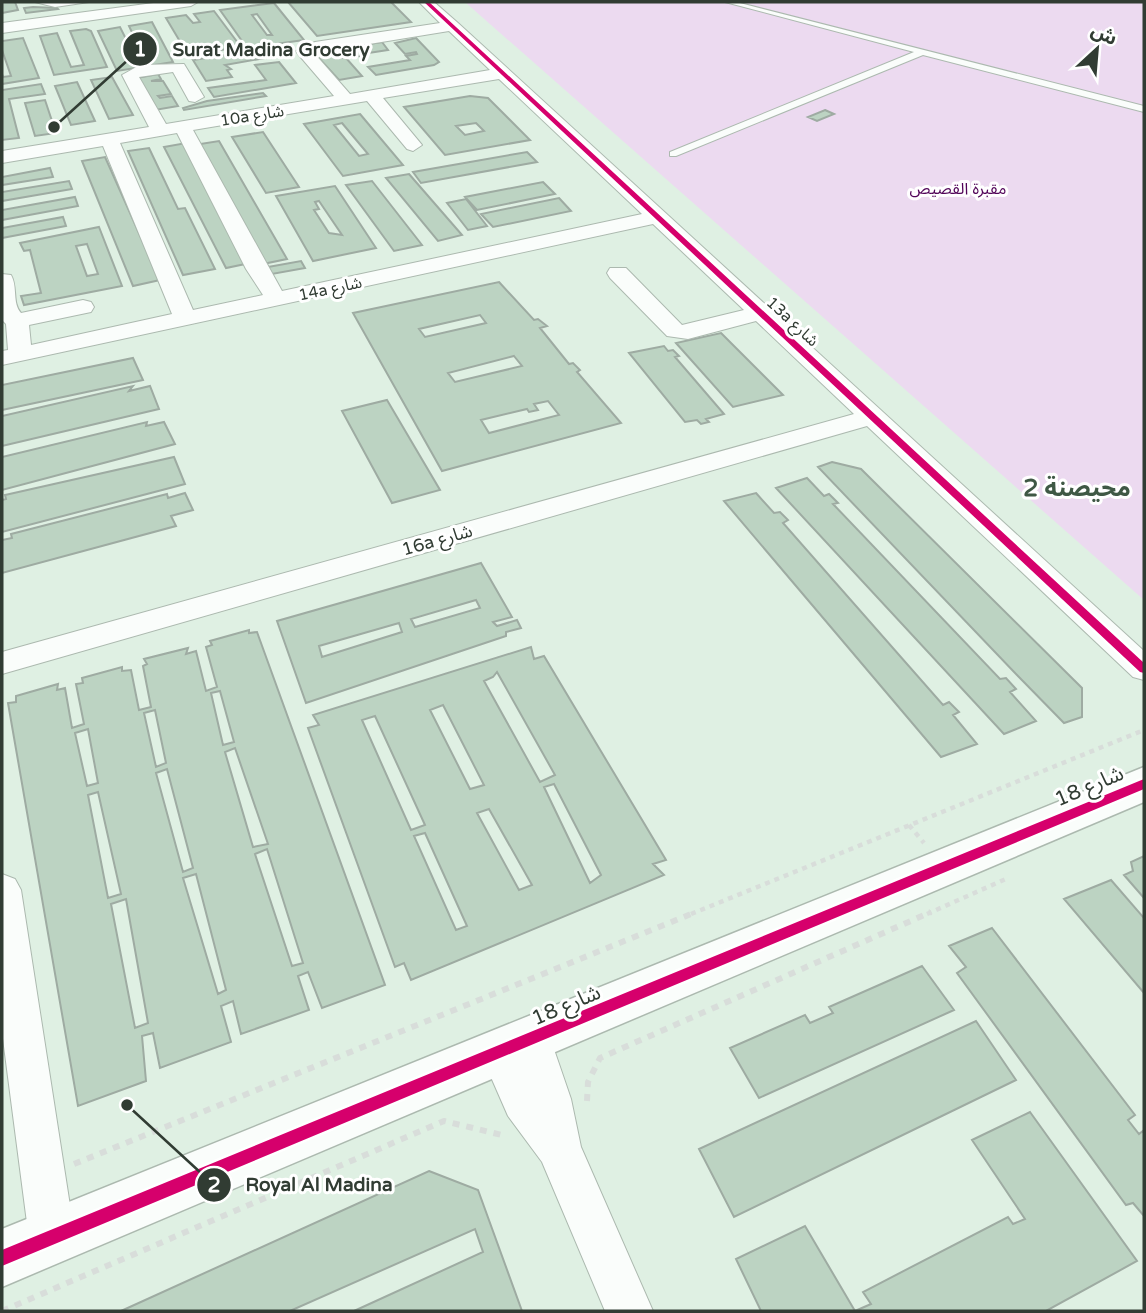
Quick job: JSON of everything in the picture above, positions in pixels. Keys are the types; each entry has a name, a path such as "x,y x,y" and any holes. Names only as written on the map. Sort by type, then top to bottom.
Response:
{"street":[{"path":"2,28 191,2"},
{"name":"13a شارع","path":"426,2 1142,669"},
{"path":"345,99 304,51 315,47 453,26"},
{"path":"160,130 130,75 140,70 178,67 195,97"},
{"name":"10a شارع","path":"2,157 503,73"},
{"path":"371,95 412,145"},
{"path":"182,126 257,270 276,299"},
{"path":"109,139 173,292 187,318"},
{"name":"14a شارع","path":"11,356 658,218"},
{"path":"618,273 675,331 688,332 760,313"},
{"path":"3,280 6,311 17,322"},
{"path":"11,356 17,322 22,318 83,307"},
{"name":"16a شارع","path":"2,663 872,417"},
{"name":"شارع 18","path":"2,1258 1144,783"},
{"path":"3,902 8,985 44,1176 52,1238"},
{"path":"516,1046 517,1091 530,1114 559,1149 629,1311"}],"lane":[{"path":"38,2 60,5 85,2"},
{"path":"728,2 1144,109"},
{"path":"673,154 922,52"}],"path":[{"path":"44,1176 1144,730"}],"green space":[{"name":"مقبرة القصيص","path":"465,2 1144,2 1144,600"}],"building":[{"path":"2,2 15,2 18,10 2,13"},
{"path":"288,2 391,2 411,22 317,36"},
{"path":"274,3 304,40 247,48 220,10","holes":["257,14 272,35 267,35 252,15"]},
{"path":"24,8 58,9 26,13"},
{"path":"214,11 241,47 188,55 166,18 186,15 193,23 200,22 194,14"},
{"path":"152,22 173,62 117,71 98,31 120,27 136,59 144,58 129,26"},
{"path":"70,31 91,31 107,67 54,75 40,36 57,33 71,67 84,65"},
{"path":"23,38 39,78 2,84 2,74 3,77 11,76 2,50 2,41"},
{"path":"416,38 439,62 376,75 368,67 410,60 406,56 417,54 416,52 405,54 395,43"},
{"path":"382,42 388,50 362,54 363,56 335,57 346,58 362,76 339,80 316,55 324,51"},
{"path":"271,48 276,56 225,65 231,69 227,70 232,77 206,81 193,60"},
{"path":"279,62 296,83 214,97 208,88 266,80 255,65"},
{"path":"158,74 161,79 151,81 163,81 171,94 158,96 172,96 178,106 155,110 137,78"},
{"path":"112,77 133,115 109,119 91,80"},
{"path":"77,82 95,121 71,125 55,86"},
{"path":"41,84 45,94 9,99 19,138 2,140 2,90"},
{"path":"263,93 266,96 184,110 183,108 207,101"},
{"path":"470,96 488,98 530,140 445,155 404,107","holes":["476,123 484,131 465,135 456,126"]},
{"path":"45,100 56,133 35,136 25,103"},
{"path":"825,110 834,114 817,121 808,117"},
{"path":"360,114 403,165 343,176 304,124","holes":["342,123 368,154 359,156 334,125"]},
{"path":"263,132 299,187 266,193 232,137"},
{"path":"219,141 287,259 258,265 194,145"},
{"path":"186,143 250,263 226,268 164,147"},
{"path":"149,148 178,209 185,208 215,269 183,275 128,151"},
{"path":"527,152 537,162 421,183 413,172"},
{"path":"105,157 160,280 133,286 82,161"},
{"path":"50,168 53,177 2,185 2,177"},
{"path":"409,174 462,235 438,241 386,178"},
{"path":"69,181 72,189 2,201 2,192"},
{"path":"372,181 422,245 394,251 346,185"},
{"path":"543,182 555,194 477,210 465,197"},
{"path":"335,186 376,248 313,261 276,196","holes":["319,201 342,235 329,233 314,210 319,209 315,202"]},
{"path":"75,197 78,206 2,220 2,210"},
{"path":"559,198 571,211 493,227 481,214"},
{"path":"466,199 487,226 468,230 447,203"},
{"path":"63,217 66,226 2,238 2,228"},
{"path":"99,227 122,286 24,305 21,296 41,293 30,250 24,251 20,243","holes":["87,244 98,274 87,276 76,246"]},
{"path":"301,261 305,268 272,274 268,267"},
{"path":"499,282 534,320 538,319 547,326 540,328 569,364 573,363 580,370 577,372 621,423 442,471 353,313","holes":["480,315 486,323 425,337 419,329","514,356 522,366 455,382 448,373","548,401 559,415 489,433 481,420 527,409 529,412 538,410 534,404"]},
{"path":"721,333 783,395 733,407 676,343"},
{"path":"664,346 679,356 675,357 724,414 706,419 709,422 701,424 697,420 685,422 629,353"},
{"path":"133,358 143,380 2,410 2,385"},
{"path":"133,386 129,391 150,386 159,409 2,446 2,416"},
{"path":"387,400 440,490 392,503 342,411"},
{"path":"147,422 146,426 164,422 175,444 2,490 2,457"},
{"path":"174,457 185,484 2,532 2,500 6,499 5,495"},
{"path":"832,462 861,469 1082,688 1082,717 1064,723 818,467"},
{"path":"807,478 824,496 829,494 838,503 833,504 1000,679 1006,678 1016,689 1010,692 1036,721 1004,734 776,488"},
{"path":"185,493 193,510 171,516 176,526 2,573 2,540 12,538 11,534 167,494 168,498"},
{"path":"756,493 774,513 780,512 788,520 783,523 943,705 949,702 959,712 953,715 977,744 941,757 724,501"},
{"path":"481,563 512,617 493,622 497,626 517,620 521,628 506,632 506,636 306,703 277,621","holes":["476,600 480,608 415,627 411,619","399,623 402,632 322,657 319,646"]},
{"path":"249,630 249,633 257,632 385,985 322,1008 308,972 298,976 309,1010 241,1034 233,1001 221,1006 231,1042 160,1068 153,1033 142,1036 146,1081 78,1106 8,703 16,702 16,696 58,684 57,690 65,688 72,728 84,724 76,684 83,683 82,678 122,667 122,671 131,670 139,710 151,707 143,666 147,664 144,659 188,648 186,654 196,651 206,691 217,687 206,647 212,645 210,641","holes":["220,691 234,742 223,745 211,693","155,710 166,763 156,767 144,713","88,729 98,783 87,786 75,733","235,748 268,844 253,847 225,752","167,769 193,868 183,872 156,773","98,792 121,894 108,898 88,795","267,849 303,963 292,966 255,854","196,874 226,990 218,994 183,878","126,899 148,1023 135,1028 111,904"]},
{"path":"531,647 534,659 544,656 666,860 653,864 664,875 411,980 404,963 395,967 308,728 319,725 313,715","holes":["497,672 555,775 540,782 484,681","443,705 484,785 470,789 430,710","375,716 425,825 411,830 362,720","554,784 601,875 590,883 544,787","489,809 532,885 519,890 477,813","425,833 467,926 456,930 414,836"]},
{"path":"1144,856 1144,898 1124,875 1133,871 1131,862"},
{"path":"1111,880 1144,918 1144,993 1064,899"},
{"path":"992,928 1135,1115 1128,1120 1139,1134 1144,1130 1144,1216 1133,1203 1126,1205 957,973 966,967 949,946"},
{"path":"922,966 954,1010 759,1098 730,1048 805,1015 810,1023 833,1013 829,1007"},
{"path":"976,1021 1016,1080 734,1217 699,1149"},
{"path":"1030,1112 1137,1261 1046,1311 855,1311 871,1304 863,1292 1008,1217 1013,1224 1025,1219 972,1140"},
{"path":"429,1171 478,1190 522,1311 354,1311 483,1252 475,1229 290,1311 121,1311"},
{"path":"805,1226 855,1311 761,1311 736,1259"}],"cycle path":[{"path":"426,2 1144,669"},
{"path":"2,1258 1144,784"}],"place":[{"name":"Surat Madina Grocery","path":"54,127"},
{"name":"Royal Al Madina","path":"127,1105"}],"district":[{"name":"محيصنة 2","path":"1077,488"}]}
